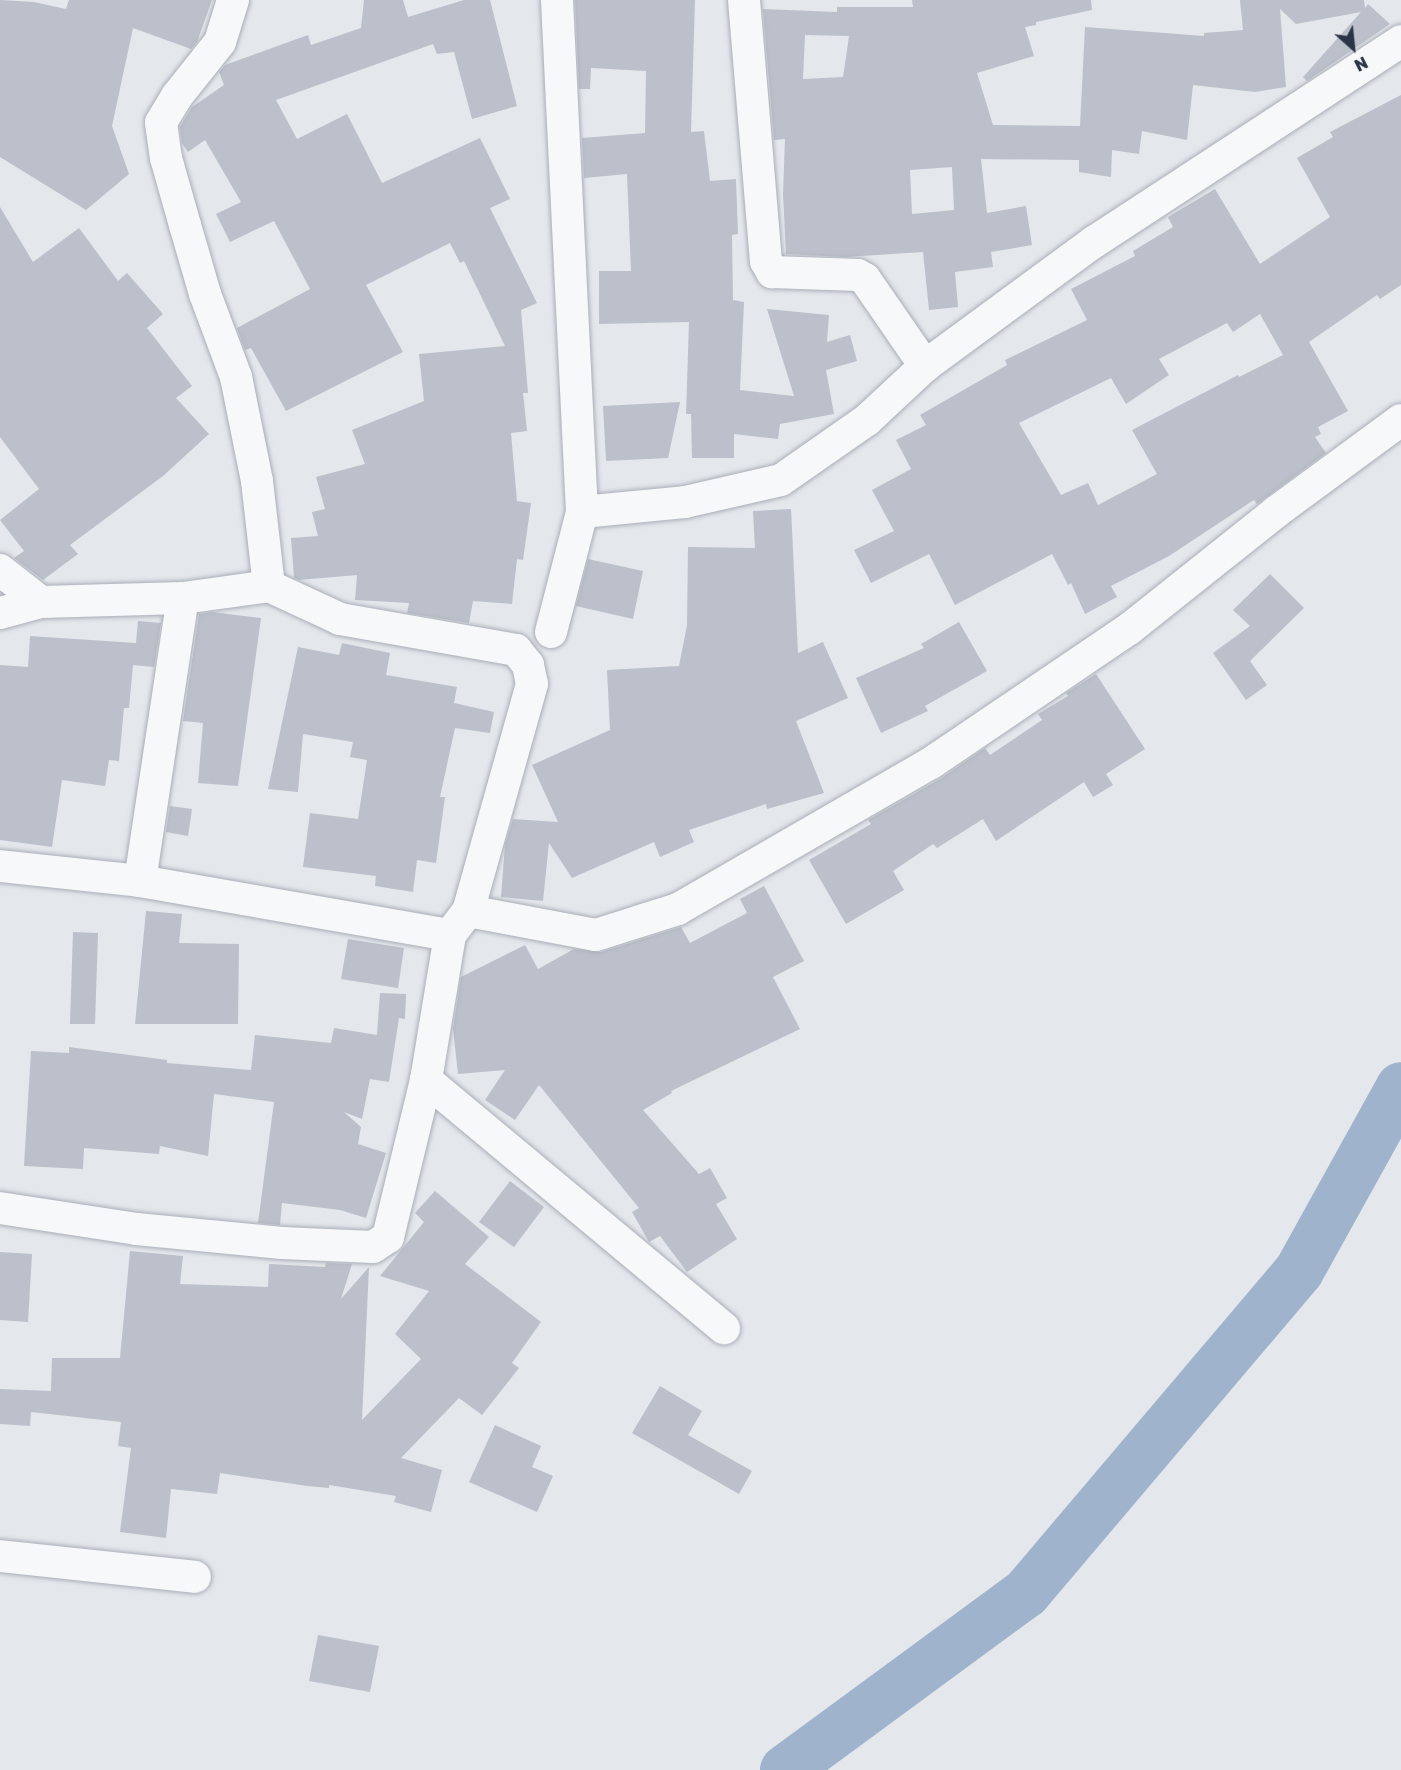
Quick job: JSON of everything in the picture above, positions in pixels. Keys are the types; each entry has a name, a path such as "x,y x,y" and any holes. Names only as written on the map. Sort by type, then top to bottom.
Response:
{"street":[{"path":"233,0 220,42 177,96 161,123 166,158 205,294 236,377 257,481 269,586"},
{"path":"551,632 582,512 557,0"},
{"path":"744,0 766,261 772,272 858,275 865,279 925,366"},
{"path":"582,512 685,502 781,480 867,420 925,366 1094,242 1401,41"},
{"path":"0,866 141,881 459,923 596,935 678,909 931,763 1119,636 1276,512 1401,420"},
{"path":"0,570 41,602"},
{"path":"0,613 41,602 183,598 269,586 340,619 516,650 528,665 532,684 459,923 426,1080 388,1238 373,1247 282,1243 137,1229 0,1208"},
{"path":"141,881 183,598"},
{"path":"426,1080 724,1328"},
{"path":"0,1556 195,1577"}],"building":[{"path":"0,0 34,2 66,9 69,0 212,0 197,42 191,49 133,28 112,126 129,174 86,210 0,157"},
{"path":"364,0 403,0 408,17 464,0 490,0 517,106 472,119 454,52 437,54 433,44 276,100 297,139 347,114 382,183 480,138 510,199 490,208 537,303 521,310 528,393 523,393 527,431 511,433 517,501 531,503 523,560 517,559 512,604 473,601 469,623 407,613 409,603 355,600 357,575 299,580 294,578 291,538 318,536 312,512 325,509 316,477 365,464 352,430 424,401 419,354 505,346 464,261 460,263 450,243 366,285 403,352 286,411 251,348 245,350 237,328 310,289 274,221 230,242 216,214 241,202 205,140 188,152 182,143 180,127 192,107 224,85 219,72 225,65 308,35 311,45 361,28"},
{"path":"575,0 695,0 691,132 704,131 710,181 736,179 738,234 732,235 733,300 744,302 740,390 794,396 767,309 829,315 827,342 850,335 857,361 826,370 834,414 780,424 778,439 734,434 734,458 692,458 691,414 686,414 689,322 599,324 599,271 631,271 627,174 584,178 582,138 645,133 646,71 591,68 590,89 579,89"},
{"path":"912,0 1091,0 1092,10 1036,22 1036,25 1025,27 1034,56 977,73 993,125 1080,126 1085,27 1204,36 1204,33 1243,30 1240,0 1364,0 1365,8 1368,4 1390,24 1307,81 1303,77 1361,12 1296,24 1280,9 1286,87 1255,92 1193,85 1187,140 1142,131 1139,154 1112,150 1111,177 1079,172 1079,160 981,159 987,213 1026,206 1032,245 991,252 993,267 955,272 958,307 929,310 923,252 845,257 786,254 783,193 785,139 774,140 763,9 837,12 837,7 913,7","holes":["805,35 849,36 843,77 803,79","952,167 954,210 912,214 910,170"]},
{"path":"1401,95 1401,285 1380,299 1377,295 1309,342 1348,411 1318,427 1321,434 1315,437 1326,453 1257,504 1254,500 1169,556 1111,586 1117,597 1085,614 1071,583 1068,585 1052,554 955,605 929,554 871,583 854,550 894,531 872,490 911,469 896,440 926,425 920,415 1007,365 1005,360 1087,320 1071,289 1135,256 1133,251 1173,227 1168,217 1215,189 1260,264 1330,217 1297,158 1333,137 1330,132","holes":["1260,314 1283,355 1239,377 1238,375 1132,430 1157,474 1098,505 1088,483 1061,495 1019,423 1111,378 1126,404 1169,375 1159,359 1227,323 1233,332"]},
{"path":"0,207 33,262 79,228 118,281 127,273 163,314 147,328 192,386 176,398 209,434 163,476 70,545 78,554 43,580 14,558 24,551 0,520 39,489 0,437"},
{"path":"680,402 668,458 606,461 603,406"},
{"path":"791,509 798,653 823,642 848,698 796,721 824,793 767,809 766,804 689,830 694,842 660,857 654,842 572,878 549,843 543,901 501,897 505,845 513,819 558,822 532,765 610,730 607,670 679,666 687,625 688,547 755,548 753,511"},
{"path":"588,559 643,571 633,619 576,606"},
{"path":"1270,574 1304,608 1250,661 1267,685 1246,700 1213,653 1250,626 1233,610"},
{"path":"212,612 261,618 238,786 198,783 203,723 183,721 199,614"},
{"path":"138,621 161,623 154,667 133,665 129,708 124,708 119,761 109,760 105,786 62,780 52,847 0,840 0,665 28,667 30,636 136,643"},
{"path":"959,622 987,671 925,706 928,711 881,733 856,678 924,648 921,644"},
{"path":"342,643 390,653 386,675 457,687 454,703 494,712 490,733 455,728 440,797 445,797 436,863 417,860 413,892 375,886 376,876 303,867 310,813 358,819 367,760 350,757 353,742 303,734 298,792 268,789 298,647 339,655"},
{"path":"1096,674 1145,749 1106,774 1113,785 1093,797 1084,782 996,841 983,819 937,848 933,844 893,871 904,890 846,924 809,860 871,824 868,820 940,779 985,748 990,755 1042,720 1038,714 1068,696 1066,693"},
{"path":"170,806 192,809 188,836 166,832"},
{"path":"764,886 804,961 773,977 800,1029 671,1091 672,1093 643,1110 699,1174 710,1168 727,1198 716,1204 737,1239 687,1272 660,1236 649,1242 632,1212 639,1208 539,1085 515,1120 485,1100 505,1070 458,1074 453,1029 461,977 525,945 538,969 574,949 601,952 681,927 690,943 747,913 740,899"},
{"path":"146,911 182,914 179,943 239,944 238,1024 135,1024"},
{"path":"73,932 98,933 95,1024 70,1024"},
{"path":"348,939 404,948 398,988 341,979"},
{"path":"380,993 406,994 405,1019 399,1018 389,1082 370,1079 362,1119 344,1112 361,1127 358,1144 386,1153 366,1218 340,1210 282,1203 280,1225 258,1223 274,1102 214,1094 208,1156 160,1146 159,1154 84,1148 83,1169 24,1166 31,1051 69,1053 69,1047 167,1060 167,1063 251,1070 255,1035 331,1043 334,1028 377,1035"},
{"path":"510,1181 544,1207 514,1247 479,1222"},
{"path":"435,1191 489,1237 465,1264 541,1322 512,1363 519,1368 482,1415 459,1398 401,1458 442,1470 431,1512 394,1502 396,1496 329,1485 329,1488 307,1486 220,1473 217,1494 171,1489 166,1538 120,1532 131,1448 118,1446 121,1422 31,1412 30,1426 0,1424 0,1389 51,1391 52,1358 120,1358 130,1251 183,1256 180,1284 268,1287 269,1264 325,1267 326,1263 352,1264 341,1299 369,1267 362,1420 421,1359 395,1334 429,1291 380,1276 424,1222 415,1213"},
{"path":"0,1252 32,1254 28,1322 0,1320"},
{"path":"660,1386 702,1411 688,1435 752,1471 739,1494 632,1433"},
{"path":"495,1425 541,1446 532,1467 553,1476 537,1512 469,1482"},
{"path":"318,1635 379,1646 370,1692 309,1681"}],"waterway":[{"path":"785,1770 1026,1593 1299,1271 1401,1087"}]}
